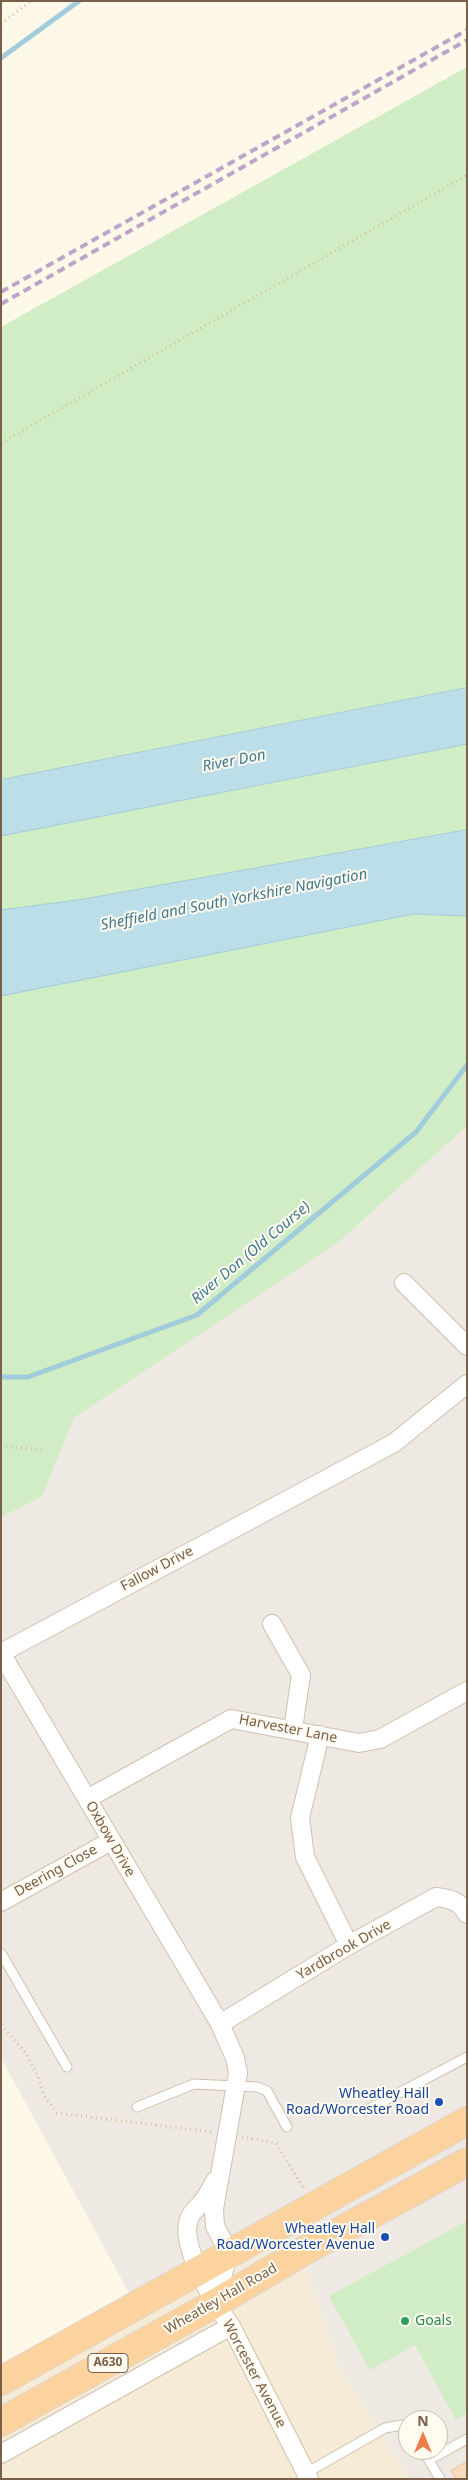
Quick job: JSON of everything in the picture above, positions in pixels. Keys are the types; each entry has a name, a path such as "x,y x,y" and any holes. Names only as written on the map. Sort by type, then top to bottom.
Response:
{"highway":[{"name":"A630","path":"1,2381 467,2121"},
{"name":"Wheatley Hall Road","path":"1,2422 214,2304 302,2252 467,2162"}],"street":[{"path":"404,1283 467,1346"},
{"name":"Fallow Drive","path":"1,1653 312,1485 394,1443 467,1384"},
{"path":"272,1624 301,1675 293,1729"},
{"name":"Oxbow Drive","path":"1,1653 220,2024 235,2058 237,2084 213,2221 229,2253"},
{"name":"Harvester Lane","path":"87,1799 231,1718 359,1743 380,1739 467,1691"},
{"path":"320,1735 300,1818 305,1857 349,1945"},
{"name":"Deering Close","path":"1,1902 111,1841"},
{"name":"Yardbrook Drive","path":"220,2024 349,1945 436,1897 450,1899 462,1904 467,1914"},
{"name":"Worcester Avenue","path":"221,2172 204,2201 189,2217 187,2226 188,2245 214,2304 231,2326 304,2477"},
{"path":"214,2304 229,2253"},
{"name":"Wheatley Hall Road","path":"1,2454 231,2326"}],"lane":[{"path":"1,1954 67,2067"},
{"path":"365,2111 467,2057"},
{"path":"137,2108 194,2084 257,2086 266,2091 287,2127"},
{"path":"304,2477 385,2428 398,2426"},
{"path":"448,2450 467,2439"},
{"path":"429,2460 440,2479"}],"path":[{"path":"1,24 31,1"},
{"path":"1,443 467,175"},
{"path":"1,1446 46,1450"},
{"path":"1,2025 25,2052 38,2076 44,2096 57,2113 217,2132"},
{"path":"236,2135 276,2143 307,2194"}],"shaded area":[{"path":"467,1126 467,2479 410,2479 338,2368 302,2252 281,2224 129,2293 1,2058 1,1517 42,1495 74,1418 340,1241"},
{"path":"281,2224 302,2252 338,2368 410,2479 1,2479 1,2372"}],"green space":[{"path":"467,67 467,688 1,780 1,327"},
{"path":"467,744 467,830 84,899 1,910 1,836"},
{"path":"413,914 467,916 467,1126 340,1241 74,1418 42,1496 1,1517 1,996"},
{"name":"Goals","path":"467,2221 467,2414 456,2420 415,2345 370,2370 329,2296"}],"water":[{"name":"River Don","path":"467,688 467,744 1,836 1,780"},
{"name":"Sheffield and South Yorkshire Navigation","path":"467,830 467,916 413,914 1,996 1,910 84,899"}],"building":[{"path":"467,2462 467,2479 456,2479 451,2471"}],"waterway":[{"path":"1,58 79,1"},
{"name":"River Don (Old Course)","path":"1,1377 28,1377 197,1315 416,1132 467,1065"}],"railway":[{"path":"1,292 467,30"},
{"path":"1,304 467,40"}],"place":[{"name":"Wheatley Hall Road/Worcester Road","path":"439,2102"},
{"name":"Wheatley Hall Road/Worcester Avenue","path":"385,2237"},
{"name":"Goals","path":"405,2321"}]}
